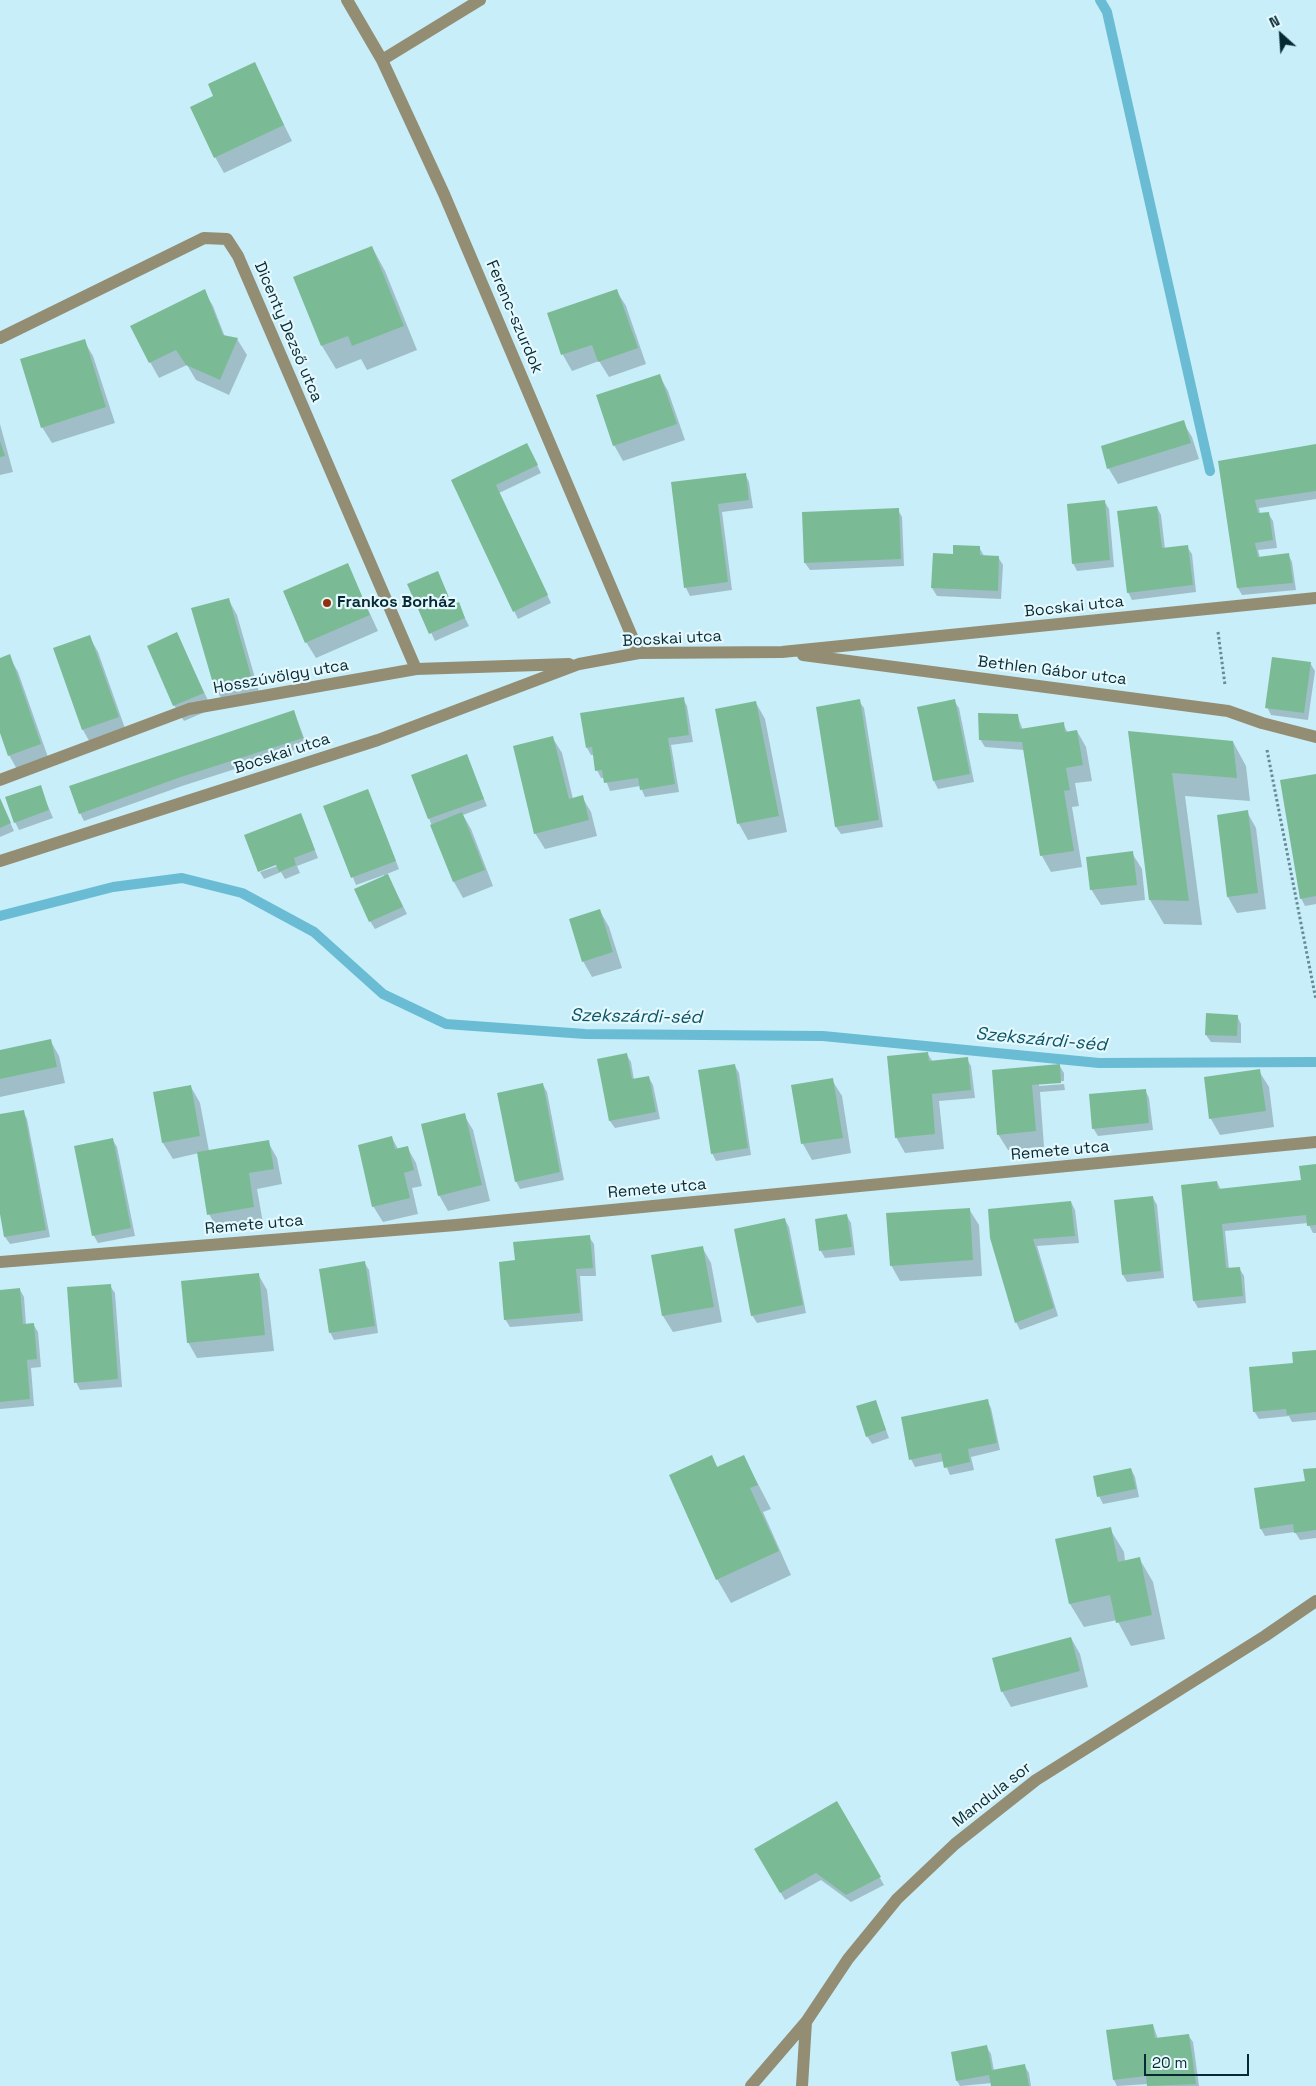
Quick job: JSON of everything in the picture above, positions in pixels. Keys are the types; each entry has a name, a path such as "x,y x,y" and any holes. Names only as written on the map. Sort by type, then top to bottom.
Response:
{"street":[{"name":"Ferenc-szurdok","path":"347,0 382,60 444,194 639,653"},
{"path":"382,60 480,0"},
{"name":"Dicenty Dezső utca","path":"0,338 204,238 227,239 238,256 416,669"},
{"name":"Bocskai utca","path":"0,861 378,740 579,664 639,653 782,652 1316,598"},
{"name":"Bethlen Gábor utca","path":"782,652 1228,711 1262,723 1316,737"},
{"name":"Hosszúvölgy utca","path":"0,780 188,709 416,669 579,664"},
{"name":"Remete utca","path":"0,1262 466,1224 1316,1142"},
{"name":"Mandula sor","path":"751,2086 806,2022 848,1959 897,1899 955,1844 1036,1780 1265,1636 1316,1601"},
{"path":"802,2086 806,2022"}],"path":[{"path":"1216,609 1228,711"},
{"path":"1262,723 1316,1000"}],"building":[{"path":"255,62 284,125 214,158 190,107 213,96 208,84"},
{"path":"372,246 404,326 352,346 348,336 321,346 293,277"},
{"path":"205,289 223,335 238,338 220,380 186,365 176,350 149,363 130,326"},
{"path":"617,289 638,348 598,362 592,345 561,355 547,313"},
{"path":"85,339 106,407 41,428 20,359"},
{"path":"660,374 677,424 613,446 596,395"},
{"path":"1184,420 1191,443 1107,469 1101,446"},
{"path":"0,441 5,456 0,457"},
{"path":"527,443 538,465 496,485 548,595 513,612 451,480"},
{"path":"1316,444 1316,491 1255,500 1258,513 1269,512 1273,540 1255,543 1258,557 1289,553 1293,583 1237,588 1218,461"},
{"path":"746,473 749,500 718,504 728,582 684,588 671,482"},
{"path":"1105,500 1110,560 1072,564 1067,504"},
{"path":"1157,506 1162,548 1188,545 1193,585 1127,593 1117,511"},
{"path":"899,508 901,559 804,563 802,512"},
{"path":"953,545 980,546 980,555 999,556 998,591 931,588 933,553 953,554"},
{"name":"Frankos Borház","path":"348,563 370,615 305,643 283,591"},
{"path":"438,571 452,605 459,602 465,618 429,634 407,584"},
{"path":"229,598 251,676 214,687 191,608"},
{"path":"177,632 204,693 173,706 147,646"},
{"path":"90,635 119,717 82,730 53,648"},
{"path":"10,654 41,744 8,756 0,733 0,658"},
{"path":"1272,657 1311,662 1304,713 1265,708"},
{"path":"684,697 689,735 668,738 675,784 640,790 638,778 604,783 602,770 595,771 592,747 586,748 580,713"},
{"path":"860,699 879,820 835,827 816,707"},
{"path":"955,699 970,774 933,781 917,707"},
{"path":"756,701 779,816 737,824 715,709"},
{"path":"294,710 303,738 178,778 79,814 69,786"},
{"path":"978,713 1018,714 1020,729 1064,722 1065,732 1077,730 1083,765 1066,768 1070,790 1064,791 1074,851 1040,856 1022,742 979,740"},
{"path":"1128,731 1233,741 1237,778 1172,773 1189,901 1149,900"},
{"path":"553,736 569,799 583,795 589,820 534,834 513,746"},
{"path":"467,754 484,799 428,819 411,775"},
{"path":"1316,774 1316,896 1300,899 1280,780"},
{"path":"41,785 49,810 14,823 5,797"},
{"path":"368,789 396,861 351,878 323,806"},
{"path":"0,798 11,823 0,828"},
{"path":"1248,810 1258,893 1227,897 1217,815"},
{"path":"462,812 485,870 453,882 430,825"},
{"path":"301,813 315,850 294,858 296,865 279,872 276,865 258,872 244,835"},
{"path":"1133,851 1137,885 1090,890 1086,857"},
{"path":"388,874 403,907 369,922 354,889"},
{"path":"600,909 613,952 582,962 569,919"},
{"path":"1206,1013 1238,1015 1237,1036 1205,1035"},
{"path":"51,1039 57,1067 0,1079 0,1050"},
{"path":"928,1052 929,1061 968,1057 971,1090 932,1094 935,1134 895,1138 887,1056"},
{"path":"627,1053 632,1079 649,1076 656,1112 609,1121 597,1059"},
{"path":"735,1064 748,1148 711,1154 698,1070"},
{"path":"1060,1064 1061,1083 1032,1085 1036,1131 997,1135 992,1070"},
{"path":"1260,1069 1266,1111 1209,1119 1204,1077"},
{"path":"833,1078 843,1138 801,1144 791,1085"},
{"path":"543,1083 560,1172 515,1182 497,1093"},
{"path":"191,1085 200,1136 162,1143 153,1092"},
{"path":"1146,1089 1149,1123 1092,1129 1089,1094"},
{"path":"24,1110 46,1230 4,1237 0,1214 0,1114"},
{"path":"465,1113 482,1185 438,1196 421,1124"},
{"path":"392,1136 395,1149 408,1146 414,1170 404,1173 410,1198 372,1207 358,1145"},
{"path":"113,1138 131,1228 92,1236 74,1146"},
{"path":"269,1140 274,1169 249,1173 254,1207 207,1215 197,1152"},
{"path":"1316,1164 1316,1225 1307,1226 1306,1215 1222,1224 1226,1268 1240,1267 1243,1296 1193,1301 1181,1185 1217,1181 1218,1189 1301,1180 1299,1166"},
{"path":"1153,1196 1161,1271 1122,1275 1114,1200"},
{"path":"1071,1201 1075,1236 1033,1239 1054,1308 1015,1323 990,1238 988,1209"},
{"path":"970,1208 973,1260 890,1266 886,1213"},
{"path":"847,1214 852,1247 819,1251 815,1219"},
{"path":"785,1218 803,1305 751,1316 734,1229"},
{"path":"590,1235 593,1268 576,1269 580,1313 504,1320 499,1262 515,1260 513,1242"},
{"path":"703,1246 714,1307 662,1316 651,1255"},
{"path":"365,1261 375,1326 329,1333 319,1269"},
{"path":"259,1273 265,1335 187,1343 181,1281"},
{"path":"111,1284 118,1379 74,1383 67,1287"},
{"path":"20,1288 23,1324 34,1323 37,1359 27,1360 30,1399 0,1402 0,1290"},
{"path":"1316,1350 1316,1412 1287,1415 1286,1409 1253,1412 1249,1367 1293,1363 1292,1352"},
{"path":"988,1399 997,1443 968,1449 970,1462 944,1468 941,1453 909,1460 901,1417"},
{"path":"876,1400 886,1430 866,1437 856,1406"},
{"path":"712,1455 717,1467 744,1455 758,1485 750,1488 779,1551 716,1580 669,1475"},
{"path":"1131,1468 1136,1489 1097,1497 1093,1476"},
{"path":"1316,1468 1316,1530 1294,1533 1293,1524 1260,1529 1254,1488 1305,1481 1303,1469"},
{"path":"1111,1527 1118,1562 1140,1557 1152,1615 1116,1623 1110,1595 1069,1604 1055,1539"},
{"path":"1071,1637 1080,1671 1001,1692 992,1658"},
{"path":"837,1801 881,1877 846,1895 816,1873 780,1893 754,1849"},
{"path":"1153,2024 1155,2038 1189,2034 1196,2084 1147,2086 1146,2076 1113,2080 1106,2030"},
{"path":"987,2045 992,2070 1025,2064 1029,2086 991,2086 989,2075 956,2081 951,2052"}],"waterway":[{"path":"1100,0 1107,12 1210,471"},
{"name":"Szekszárdi-séd","path":"0,916 113,887 182,878 242,893 314,932 383,994 446,1024 585,1034 823,1036 1099,1063 1316,1062"}],"place":[{"name":"Frankos Borház","path":"327,603"}]}
